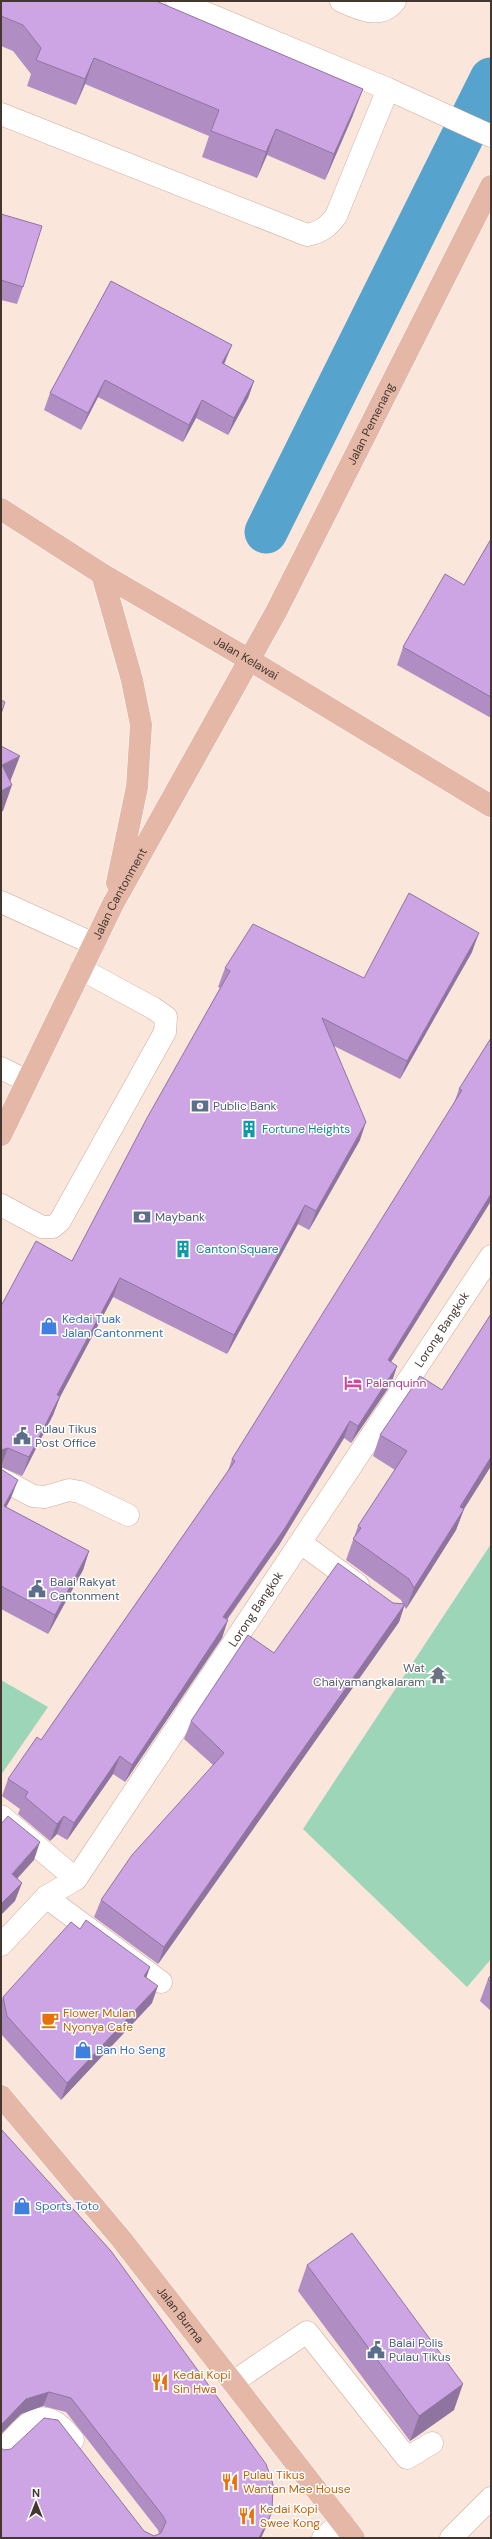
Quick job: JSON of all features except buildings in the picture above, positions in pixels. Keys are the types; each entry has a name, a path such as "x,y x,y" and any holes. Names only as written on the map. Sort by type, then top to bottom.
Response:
{"main road":[{"name":"Jalan Pemenang","path":"248,659 276,612 345,478 491,186"},
{"name":"Jalan Kelawai","path":"1,509 102,574 248,659 491,806"},
{"path":"102,574 132,680 141,725 137,787 113,904"},
{"name":"Jalan Cantonment","path":"1,1135 113,904 248,659"},
{"name":"Jalan Burma","path":"1,2096 122,2240 348,2530"}],"street":[{"path":"177,1 388,89 482,132"},
{"path":"341,1 370,12 382,11 395,1"},
{"path":"1,114 308,235 320,232 329,226 336,216 388,89"},
{"path":"1,902 94,944"},
{"path":"1,1205 42,1227 53,1227 60,1221 165,1032 166,1017 153,1008 81,969"},
{"path":"1,1068 27,1081"},
{"name":"Lorong Bangkok","path":"1,1945 46,1897 76,1879 491,1256"},
{"path":"1,1479 33,1496 45,1497 69,1490 80,1492 128,1515"},
{"path":"301,1543 375,1597"},
{"path":"1,1816 76,1879"},
{"path":"46,1897 161,1982"},
{"path":"233,2382 307,2332 407,2458 432,2442"},
{"path":"1,2452 28,2423 39,2418 50,2418 61,2424 85,2456"},
{"path":"451,2538 491,2498"},
{"path":"323,2538 348,2530"}],"green space":[{"name":"Wat Chaiyamangkalaram","path":"491,1544 491,1959 467,1987 303,1829"},
{"path":"1,1680 48,1707 1,1775"}],"waterway":[{"path":"266,532 491,79"}],"place":[{"name":"Public Bank","path":"200,1106"},
{"name":"Fortune Heights","path":"249,1129"},
{"name":"Maybank","path":"142,1217"},
{"name":"Canton Square","path":"183,1249"},
{"name":"Kedai Tuak Jalan Cantonment","path":"49,1326"},
{"name":"Palanquinn","path":"353,1383"},
{"name":"Pulau Tikus Post Office","path":"22,1436"},
{"name":"Balai Rakyat Cantonment","path":"37,1589"},
{"name":"Wat Chaiyamangkalaram","path":"438,1675"},
{"name":"Flower Mulan Nyonya Cafe","path":"50,2020"},
{"name":"Ban Ho Seng","path":"83,2050"},
{"name":"Sports Toto","path":"22,2206"},
{"name":"Balai Polis Pulau Tikus","path":"376,2350"},
{"name":"Kedai Kopi Sin Hwa","path":"160,2382"},
{"name":"Pulau Tikus Wantan Mee House","path":"230,2482"},
{"name":"Kedai Kopi Swee Kong","path":"247,2516"}]}
